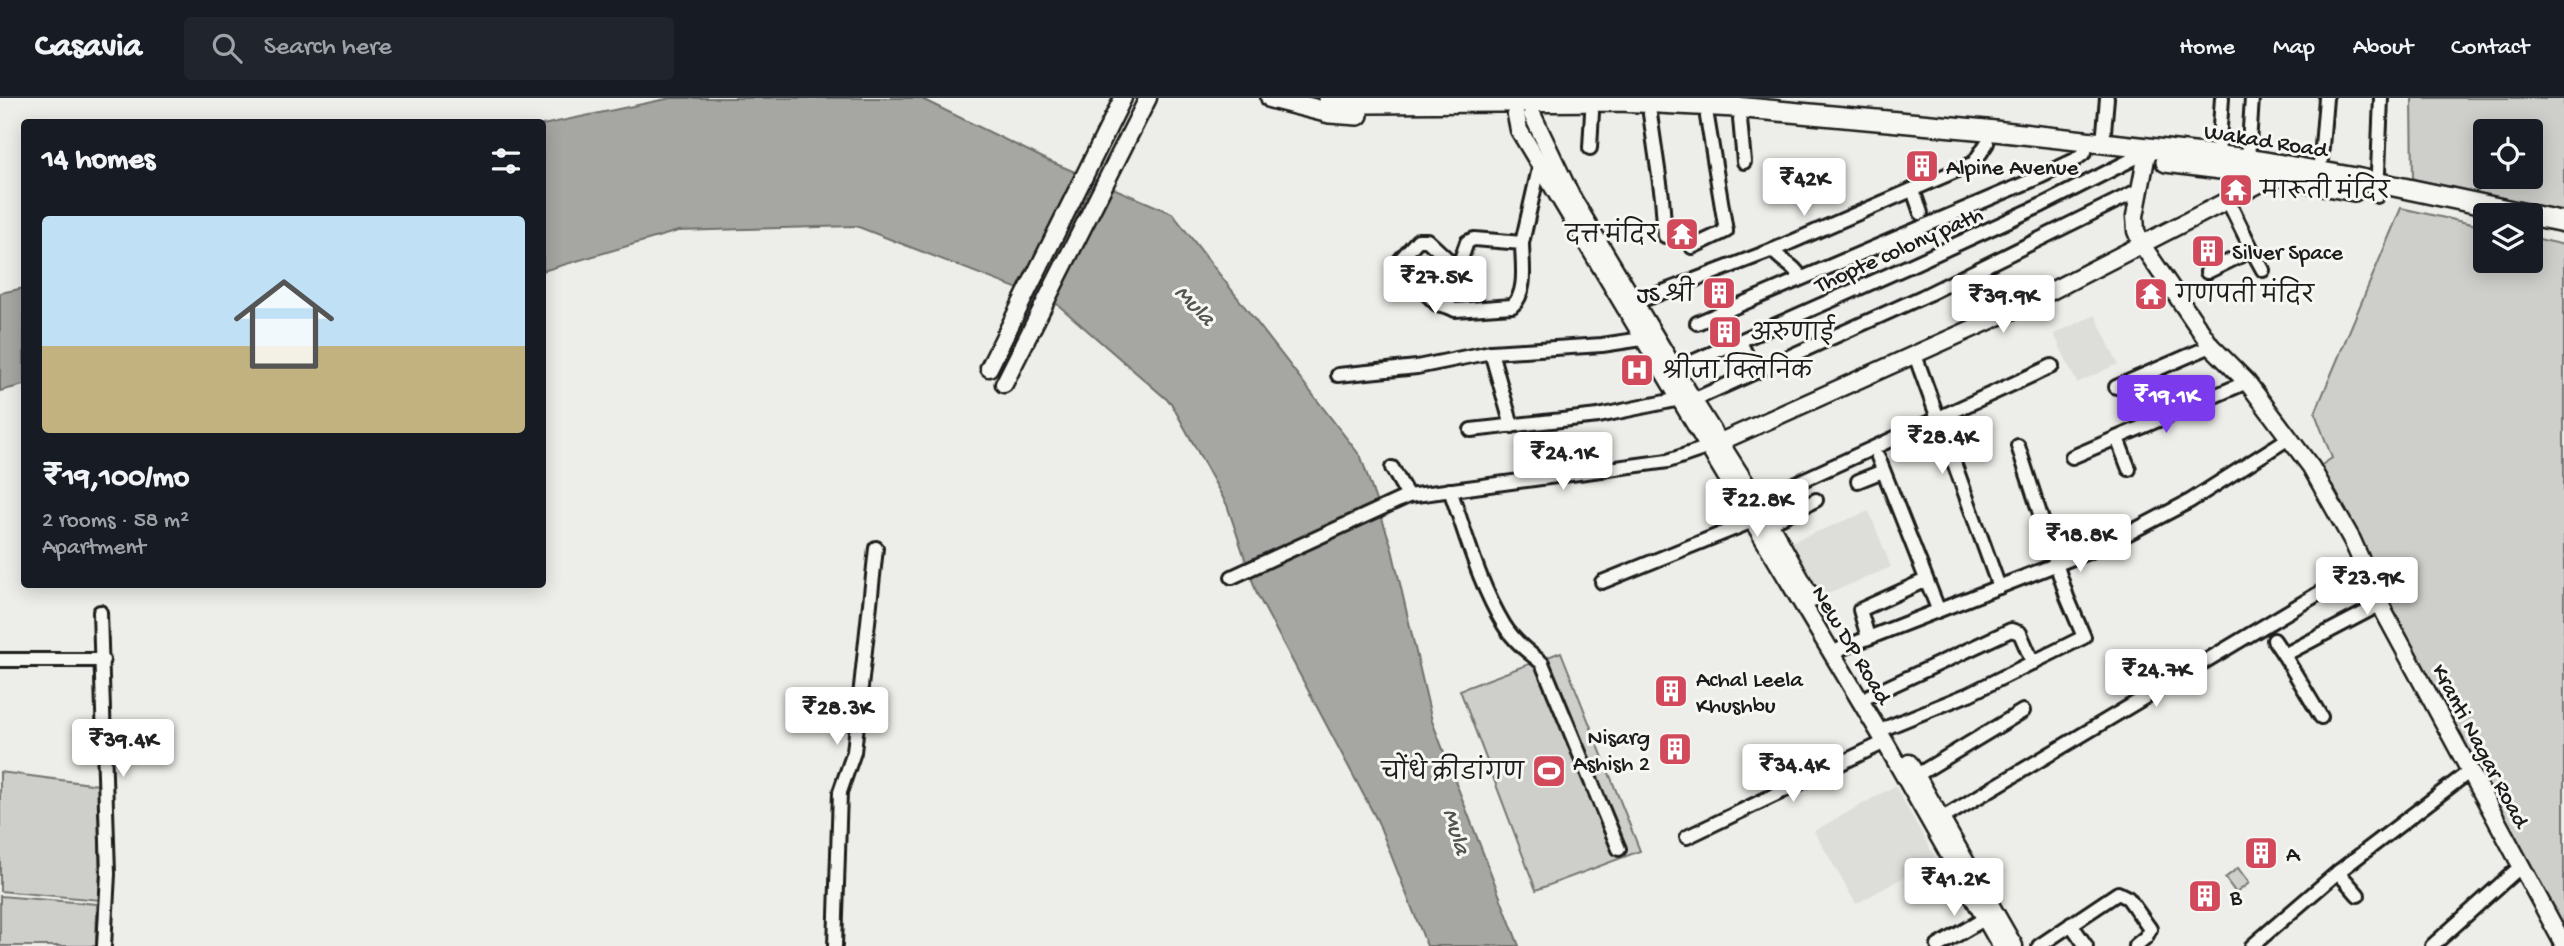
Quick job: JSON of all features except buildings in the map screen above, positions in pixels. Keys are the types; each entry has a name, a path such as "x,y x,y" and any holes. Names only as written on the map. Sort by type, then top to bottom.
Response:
{"main road":[{"path":"989,368 1123,98"},
{"path":"1004,384 1148,98"},
{"name":"Wakad Road","path":"1271,98 1330,113 1426,116 1620,101 2103,142 2143,155 2277,170 2564,222"},
{"name":"Wakad Road","path":"1340,99 1707,117 1736,111 1987,143 2085,152 2218,155 2248,159 2277,170 2320,171 2473,216"},
{"name":"New DP Road","path":"1523,108 1519,130 1642,339 1715,445 2014,946"},
{"name":"New DP Road","path":"1523,108 1571,196 1674,370 1686,400"},
{"path":"2143,155 2141,189 2135,216 2136,230 2143,245"},
{"path":"1715,445 2016,309 2228,201 2277,170"},
{"path":"2543,232 2564,236"},
{"name":"Kranti Nagar Road","path":"2143,245 2211,346 2247,382 2311,467 2328,495 2381,604 2564,945"},
{"name":"New DP Road","path":"1715,445 1757,501 1761,522 1869,696 1886,734 1917,775 2001,946"}],"street":[{"path":"2103,142 2107,98"},
{"path":"2218,155 2222,98"},
{"path":"2248,159 2252,98"},
{"path":"2320,171 2326,98"},
{"path":"2378,189 2381,98"},
{"path":"1736,111 1744,162"},
{"path":"1590,148 1592,112"},
{"path":"1650,114 1665,236"},
{"path":"1692,247 1726,231 1707,117"},
{"path":"1634,303 1773,250 1974,163 1987,143"},
{"path":"1697,323 2048,173 2085,152"},
{"name":"Thopte colony path","path":"1674,370 2042,205 2143,155"},
{"path":"1457,268 1422,238 1399,260 1403,271 1437,304 1455,310 1512,306 1519,301 1522,292 1522,243 1540,164"},
{"path":"1471,430 1598,416 1686,400 1922,297 2141,189"},
{"path":"1913,190 1921,213"},
{"path":"2228,201 2263,270"},
{"path":"1449,307 1447,300 1466,242 1474,239 1522,243"},
{"path":"1773,250 1782,261 1798,271 1801,278"},
{"path":"2207,272 2252,250"},
{"path":"1338,375 1417,367 1491,352 1602,345 1642,339"},
{"path":"1740,342 1755,372"},
{"path":"2116,387 2211,346"},
{"path":"1491,352 1512,426"},
{"path":"1914,355 1999,587"},
{"path":"1757,501 2052,366"},
{"path":"2072,457 2247,382"},
{"path":"2117,438 2129,469"},
{"path":"1840,649 2106,545 2190,501 2289,438"},
{"path":"1232,577 1408,496 1668,461 1715,445"},
{"path":"1687,837 1886,734 2084,638 2018,446"},
{"path":"1878,457 1938,609"},
{"path":"1392,468 1408,496"},
{"path":"1858,481 1883,471"},
{"path":"1450,490 1482,576 1504,625 1522,648 1542,663 1619,849"},
{"path":"1602,582 1816,500"},
{"path":"835,946 840,792 853,752 876,548"},
{"path":"1937,820 2364,567"},
{"path":"1868,638 1860,610 1926,580"},
{"path":"2284,655 2381,604"},
{"path":"100,611 108,874 104,946"},
{"path":"1869,696 2011,630 2020,633 2033,663"},
{"path":"2274,640 2321,717"},
{"path":"0,660 103,660"},
{"path":"1917,775 2023,710"},
{"path":"2252,946 2338,872 2470,771"},
{"path":"2432,946 2521,866"},
{"path":"2338,872 2358,895"},
{"path":"2039,946 2112,895 2123,894 2150,929 2147,937 2135,946"},
{"path":"1938,946 1986,918"},
{"path":"2071,924 2086,946"}],"shaded area":[{"path":"2412,98 2564,98 2564,211 2543,207 2543,203 2526,203 2413,179"},
{"path":"2401,208 2473,224 2473,273 2543,273 2543,240 2564,245 2564,926 2382,595 2366,555 2320,466 2332,458 2315,413"},
{"path":"2095,315 2118,364 2077,383 2054,334"},
{"path":"1869,511 1891,567 1823,596 1791,542"},
{"name":"चोंधे क्रीडांगण","path":"1561,652 1640,851 1536,890 1460,690"},
{"path":"0,772 98,785 100,900 0,891"},
{"path":"1895,786 1936,859 1856,904 1814,831"},
{"path":"2238,868 2249,883 2236,893 2225,878"},
{"path":"0,896 97,904 96,946 0,946"}],"water":[{"name":"Mula","path":"671,98 920,98 1049,161 1172,213 1361,457 1391,545 1432,721 1519,946 1427,946 1378,822 1257,594 1227,505 1171,403 1057,304 856,226 678,231 546,270 546,124"},
{"path":"21,289 21,386 0,391 0,293"}],"place":[{"name":"Alpine Avenue","path":"1922,166"},
{"name":"मारूती मंदिर","path":"2236,190"},
{"name":"दत्त मंदिर","path":"1682,234"},
{"name":"Silver Space","path":"2208,251"},
{"name":"JS श्री","path":"1719,293"},
{"name":"गणपती मंदिर","path":"2151,294"},
{"name":"अरुणाई","path":"1725,332"},
{"name":"श्रीजा क्लिनिक","path":"1637,370"},
{"name":"Achal Leela Khushbu","path":"1671,691"},
{"name":"Nisarg Ashish 2","path":"1675,749"},
{"name":"चोंधे क्रीडांगण","path":"1549,771"},
{"name":"A","path":"2261,853"},
{"name":"B","path":"2205,896"}]}
